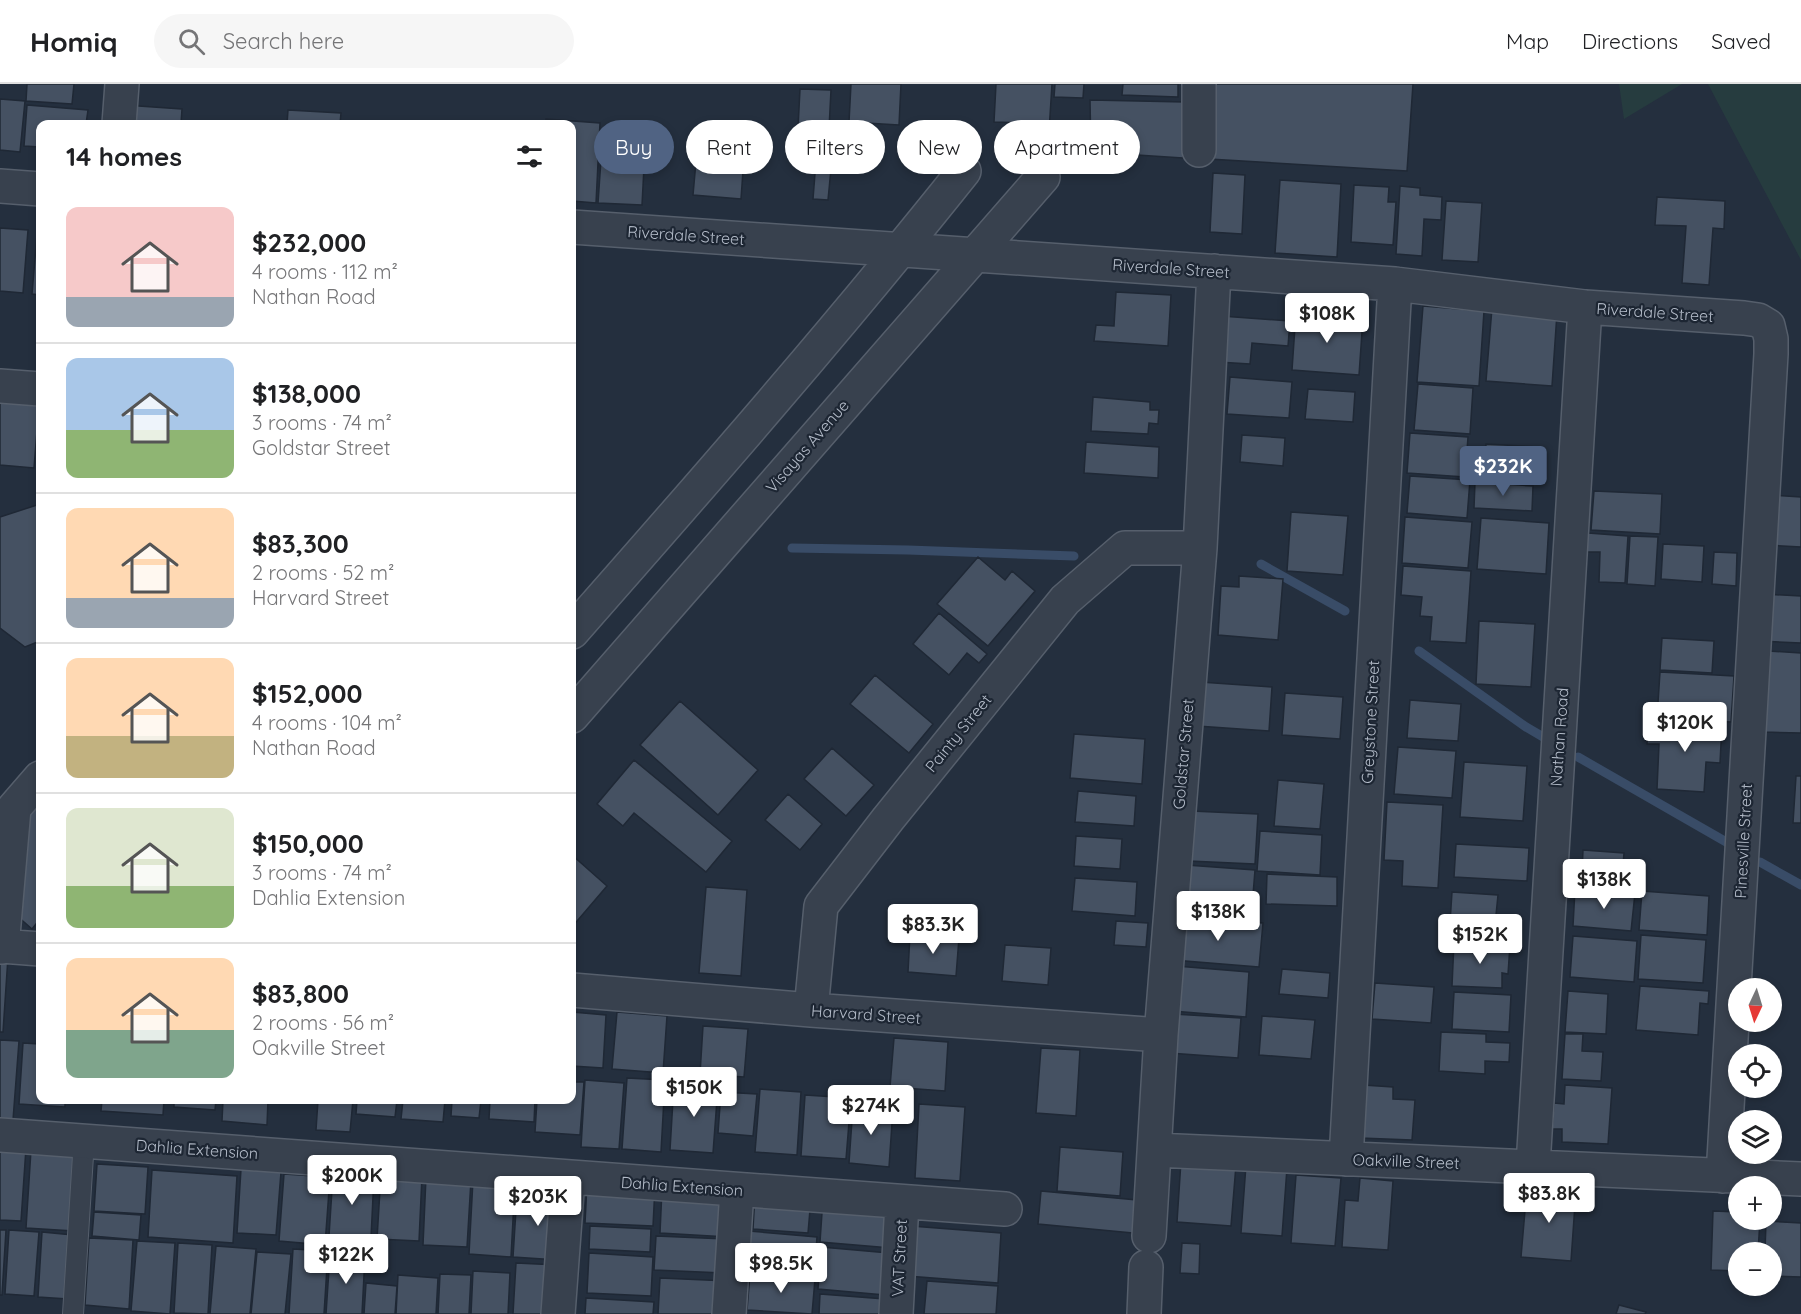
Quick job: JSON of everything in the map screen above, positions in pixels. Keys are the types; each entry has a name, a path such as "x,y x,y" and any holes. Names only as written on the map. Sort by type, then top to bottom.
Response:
{"street":[{"path":"119,120 122,84"},
{"path":"1199,84 1199,150"},
{"path":"576,627 902,249 962,174"},
{"name":"Visayas Avenue","path":"576,711 1043,177"},
{"path":"0,186 36,189"},
{"name":"Riverdale Street","path":"576,227 1395,284 1585,307 1744,318 1758,320 1768,326"},
{"name":"Goldstar Street","path":"1144,1314 1161,1035 1200,548 1214,271"},
{"name":"Greystone Street","path":"1346,1159 1395,284"},
{"name":"Nathan Road","path":"1533,1166 1585,307"},
{"name":"Pinesville Street","path":"1724,1176 1772,354 1768,326"},
{"path":"0,386 36,389"},
{"name":"Painty Street","path":"811,1010 821,906 888,819 1065,600 1125,548 1200,548"},
{"path":"36,781 7,803 1,947 36,949"},
{"name":"Harvard Street","path":"576,990 1161,1035"},
{"name":"Dahlia Extension","path":"0,1135 1005,1209"},
{"name":"Oakville Street","path":"1155,1150 1801,1179"},
{"path":"558,1314 567,1178"},
{"path":"729,1314 737,1190"},
{"name":"VAT Street","path":"896,1314 903,1202"}],"lane":[{"path":"73,1314 84,1140"}],"green space":[{"path":"1619,84 1682,84 1624,119"},
{"path":"1708,84 1801,84 1801,260"}],"building":[{"path":"27,84 74,84 72,104 26,101"},
{"path":"851,84 901,84 897,125 885,124 885,120 849,120"},
{"path":"996,84 1052,84 1050,120 994,120"},
{"path":"1055,84 1084,84 1083,98 1054,97"},
{"path":"1123,84 1178,84 1178,97 1122,95"},
{"path":"1213,84 1413,84 1407,171 1209,159"},
{"path":"800,89 831,90 829,120 798,120"},
{"path":"0,99 25,101 20,152 0,150"},
{"path":"1090,100 1185,102 1183,158 1140,155 1140,120 1090,120"},
{"path":"27,105 88,110 87,120 36,120 36,147 24,146"},
{"path":"124,105 182,109 181,120 123,120"},
{"path":"288,110 341,113 340,120 287,120"},
{"path":"576,121 594,123 594,174 597,174 596,203 576,201"},
{"path":"1213,173 1245,175 1242,234 1210,232"},
{"path":"600,174 644,174 642,205 598,203"},
{"path":"695,174 743,174 741,199 693,195"},
{"path":"815,174 830,174 828,200 813,199"},
{"path":"1280,180 1341,184 1337,257 1275,253"},
{"path":"1354,185 1389,187 1388,202 1396,202 1393,245 1351,242"},
{"path":"1400,186 1420,188 1420,195 1442,197 1441,220 1424,219 1422,256 1396,254"},
{"path":"1657,197 1725,201 1724,229 1713,228 1709,285 1682,283 1686,226 1655,225"},
{"path":"1446,201 1482,203 1478,262 1442,260"},
{"path":"0,228 28,230 23,293 0,291"},
{"path":"36,247 36,294 32,294"},
{"path":"1116,292 1171,295 1168,346 1094,341 1096,325 1114,326"},
{"path":"1423,306 1484,311 1479,386 1417,382"},
{"path":"1492,308 1557,313 1552,386 1486,381"},
{"path":"1296,312 1363,318 1359,375 1292,370"},
{"path":"1221,316 1290,321 1288,346 1252,343 1250,364 1218,362"},
{"path":"1230,377 1292,382 1289,418 1227,414"},
{"path":"1418,384 1473,388 1470,434 1414,430"},
{"path":"1308,389 1355,392 1353,422 1305,419"},
{"path":"0,391 36,394 34,468 0,465"},
{"path":"1093,397 1150,402 1150,410 1159,410 1158,424 1149,423 1148,434 1091,431"},
{"path":"1410,433 1468,437 1465,477 1407,473"},
{"path":"1242,435 1285,438 1283,466 1240,462"},
{"path":"1086,442 1159,447 1158,478 1084,473"},
{"path":"1486,444 1537,447 1535,471 1527,471 1527,481 1484,479"},
{"path":"1410,476 1470,480 1467,518 1407,513"},
{"path":"1475,482 1533,486 1532,511 1474,508"},
{"path":"1594,491 1662,494 1660,534 1591,530"},
{"path":"1769,495 1801,497 1801,547 1766,545"},
{"path":"36,505 36,643 25,647 0,628 0,517"},
{"path":"1291,512 1348,516 1343,575 1287,571"},
{"path":"1405,517 1472,522 1468,568 1402,563"},
{"path":"1481,518 1549,523 1546,574 1477,569"},
{"path":"1588,533 1628,536 1625,583 1599,582 1600,552 1586,552"},
{"path":"1630,536 1658,537 1655,586 1627,584"},
{"path":"1663,544 1704,546 1702,582 1661,579"},
{"path":"1714,552 1737,553 1736,586 1712,584"},
{"path":"978,557 1005,580 1012,571 1035,591 988,646 937,604"},
{"path":"1403,566 1471,571 1466,643 1430,641 1432,617 1420,616 1422,597 1401,595"},
{"path":"1239,576 1283,579 1278,640 1218,635 1221,586 1239,587"},
{"path":"1763,594 1801,596 1801,643 1760,641"},
{"path":"939,613 987,654 979,663 967,653 949,675 913,644"},
{"path":"1479,621 1535,624 1531,687 1476,684"},
{"path":"1662,638 1714,641 1712,673 1660,670"},
{"path":"1768,651 1801,653 1801,733 1764,732"},
{"path":"1660,672 1734,676 1731,722 1657,718"},
{"path":"875,675 933,724 909,753 850,704"},
{"path":"1200,682 1272,687 1269,731 1197,726"},
{"path":"1285,693 1343,697 1340,739 1282,735"},
{"path":"1410,700 1461,704 1458,741 1407,738"},
{"path":"680,701 758,770 718,815 640,745"},
{"path":"1648,721 1722,725 1720,763 1706,762 1704,792 1657,789 1659,744 1647,744"},
{"path":"1074,734 1145,739 1142,784 1070,778"},
{"path":"1398,747 1456,751 1452,798 1394,794"},
{"path":"832,748 874,785 846,816 804,779"},
{"path":"634,760 732,841 706,872 634,813 623,826 597,804"},
{"path":"1464,762 1527,766 1523,821 1460,817"},
{"path":"1796,776 1801,776 1801,823 1793,823"},
{"path":"1278,780 1324,784 1320,829 1274,826"},
{"path":"1078,791 1136,796 1134,826 1075,822"},
{"path":"788,794 822,824 800,850 765,820"},
{"path":"1387,802 1443,805 1438,888 1402,886 1403,861 1384,860"},
{"path":"36,807 36,924 32,929 16,915 23,822"},
{"path":"1191,811 1258,814 1255,864 1189,861"},
{"path":"1260,831 1322,835 1320,875 1257,871"},
{"path":"1076,836 1122,839 1120,869 1074,866"},
{"path":"1456,844 1529,848 1527,881 1454,877"},
{"path":"1583,850 1624,853 1622,877 1582,873"},
{"path":"576,859 607,886 576,922"},
{"path":"1186,865 1255,870 1251,920 1182,914"},
{"path":"1267,874 1337,877 1337,906 1266,904"},
{"path":"1075,878 1137,882 1135,916 1072,911"},
{"path":"706,887 747,890 741,976 699,973"},
{"path":"1575,889 1635,893 1631,931 1573,926"},
{"path":"1642,891 1709,896 1707,935 1639,930"},
{"path":"1452,892 1498,895 1495,925 1450,923"},
{"path":"1176,917 1263,923 1259,967 1173,960"},
{"path":"1116,921 1148,923 1146,947 1114,945"},
{"path":"910,934 959,938 956,976 908,972"},
{"path":"1641,935 1706,940 1703,983 1638,979"},
{"path":"1573,936 1637,941 1634,982 1570,977"},
{"path":"1454,942 1510,945 1508,974 1502,973 1502,988 1452,986"},
{"path":"1005,945 1051,948 1048,985 1002,981"},
{"path":"0,957 8,957 3,1032 0,1032"},
{"path":"1176,966 1249,972 1246,1017 1172,1011"},
{"path":"1282,969 1330,973 1328,998 1279,994"},
{"path":"1375,983 1434,987 1431,1023 1372,1019"},
{"path":"1640,986 1709,991 1708,1004 1700,1003 1698,1035 1636,1030"},
{"path":"1568,991 1608,994 1606,1034 1565,1032"},
{"path":"1454,992 1511,995 1509,1032 1452,1029"},
{"path":"576,1012 606,1015 603,1068 576,1066"},
{"path":"617,1012 667,1016 663,1073 612,1069"},
{"path":"1173,1014 1241,1018 1238,1058 1169,1053"},
{"path":"1262,1016 1315,1020 1311,1059 1259,1055"},
{"path":"703,1026 748,1029 744,1077 700,1074"},
{"path":"1441,1032 1486,1034 1486,1042 1510,1043 1509,1062 1485,1061 1485,1074 1439,1071"},
{"path":"1565,1034 1583,1034 1582,1051 1603,1052 1601,1081 1562,1079"},
{"path":"894,1038 948,1042 945,1091 890,1087"},
{"path":"0,1040 19,1041 13,1120 0,1119"},
{"path":"23,1043 36,1044 36,1104 65,1104 65,1107 19,1104"},
{"path":"1041,1048 1080,1050 1076,1116 1036,1113"},
{"path":"627,1078 665,1080 661,1152 622,1149"},
{"path":"585,1080 624,1083 619,1149 581,1147"},
{"path":"576,1082 584,1082 580,1135 535,1132 537,1104 576,1104"},
{"path":"674,1083 718,1086 713,1153 670,1150"},
{"path":"1363,1085 1393,1087 1393,1099 1415,1100 1412,1140 1360,1138"},
{"path":"1565,1085 1612,1088 1608,1144 1562,1142 1562,1129 1552,1129 1554,1103 1564,1104"},
{"path":"760,1089 801,1092 797,1155 755,1152"},
{"path":"721,1092 757,1094 753,1136 718,1133"},
{"path":"805,1095 851,1098 846,1159 801,1156"},
{"path":"102,1104 164,1104 163,1115 101,1111"},
{"path":"174,1104 216,1104 215,1110 174,1107"},
{"path":"223,1104 268,1104 267,1125 222,1121"},
{"path":"318,1104 353,1104 350,1132 316,1130"},
{"path":"357,1104 397,1104 395,1117 356,1114"},
{"path":"403,1104 445,1104 443,1122 401,1119"},
{"path":"452,1104 481,1104 479,1118 451,1116"},
{"path":"490,1104 535,1104 534,1122 489,1119"},
{"path":"919,1104 965,1107 960,1181 915,1178"},
{"path":"853,1106 893,1109 889,1167 849,1163"},
{"path":"0,1147 26,1148 21,1221 0,1220"},
{"path":"1060,1147 1123,1152 1120,1196 1057,1191"},
{"path":"31,1150 80,1154 74,1231 26,1228"},
{"path":"1181,1161 1236,1165 1231,1226 1177,1222"},
{"path":"97,1164 148,1167 145,1214 94,1211"},
{"path":"1246,1165 1287,1168 1282,1236 1241,1233"},
{"path":"241,1169 281,1172 276,1235 237,1233"},
{"path":"152,1170 237,1176 233,1243 148,1237"},
{"path":"381,1173 422,1176 419,1241 377,1239"},
{"path":"284,1174 330,1177 325,1245 279,1241"},
{"path":"333,1174 374,1176 371,1238 329,1236"},
{"path":"1296,1175 1341,1178 1335,1246 1291,1243"},
{"path":"426,1177 471,1180 467,1247 423,1245"},
{"path":"1360,1178 1393,1181 1388,1250 1342,1247 1345,1200 1358,1201"},
{"path":"473,1180 515,1182 511,1257 469,1254"},
{"path":"587,1184 655,1187 653,1226 585,1223"},
{"path":"1527,1187 1576,1190 1571,1261 1521,1257"},
{"path":"662,1189 730,1193 728,1237 660,1233"},
{"path":"1041,1191 1137,1200 1133,1233 1038,1224"},
{"path":"517,1194 562,1197 558,1260 513,1257"},
{"path":"755,1194 811,1198 808,1233 753,1229"},
{"path":"823,1198 894,1204 891,1248 820,1242"},
{"path":"1713,1211 1728,1212 1728,1230 1759,1230 1759,1242 1728,1242 1728,1271 1711,1270"},
{"path":"94,1212 141,1215 139,1240 92,1236"},
{"path":"1782,1222 1801,1223 1801,1277 1782,1276 1782,1242 1765,1242 1766,1230 1782,1230"},
{"path":"590,1226 651,1229 650,1252 589,1249"},
{"path":"911,1226 1001,1233 998,1283 907,1276"},
{"path":"0,1230 6,1230 2,1295 0,1295"},
{"path":"9,1230 39,1232 34,1296 5,1294"},
{"path":"749,1231 817,1237 814,1277 746,1272"},
{"path":"42,1232 73,1235 68,1299 38,1297"},
{"path":"656,1236 726,1239 724,1273 654,1270"},
{"path":"89,1238 133,1240 129,1309 85,1305"},
{"path":"137,1241 175,1243 170,1314 131,1311"},
{"path":"178,1243 212,1245 208,1314 174,1313"},
{"path":"1182,1243 1200,1244 1199,1274 1180,1273"},
{"path":"216,1246 256,1249 250,1314 210,1314"},
{"path":"821,1247 889,1253 885,1295 818,1289"},
{"path":"293,1249 328,1251 324,1314 289,1314"},
{"path":"257,1252 291,1254 285,1314 251,1314"},
{"path":"589,1253 653,1257 651,1296 587,1293"},
{"path":"330,1254 365,1256 362,1314 326,1314"},
{"path":"516,1263 558,1265 556,1314 513,1314"},
{"path":"473,1271 510,1273 508,1314 471,1314"},
{"path":"440,1274 471,1275 469,1314 438,1314"},
{"path":"750,1274 815,1279 812,1314 747,1310"},
{"path":"398,1275 438,1278 436,1314 396,1314"},
{"path":"660,1278 728,1281 726,1314 658,1314"},
{"path":"927,1281 998,1286 996,1314 924,1314"},
{"path":"366,1283 397,1286 395,1314 364,1314"},
{"path":"820,1294 885,1299 884,1314 819,1314"},
{"path":"586,1298 654,1302 653,1314 585,1314"},
{"path":"1619,1305 1646,1312 1645,1314 1616,1314"}],"waterway":[{"path":"792,548 1074,556"},
{"path":"1261,564 1345,611"},
{"path":"1419,651 1526,727 1550,741"},
{"path":"1578,757 1728,843"},
{"path":"1760,862 1801,885"}]}
